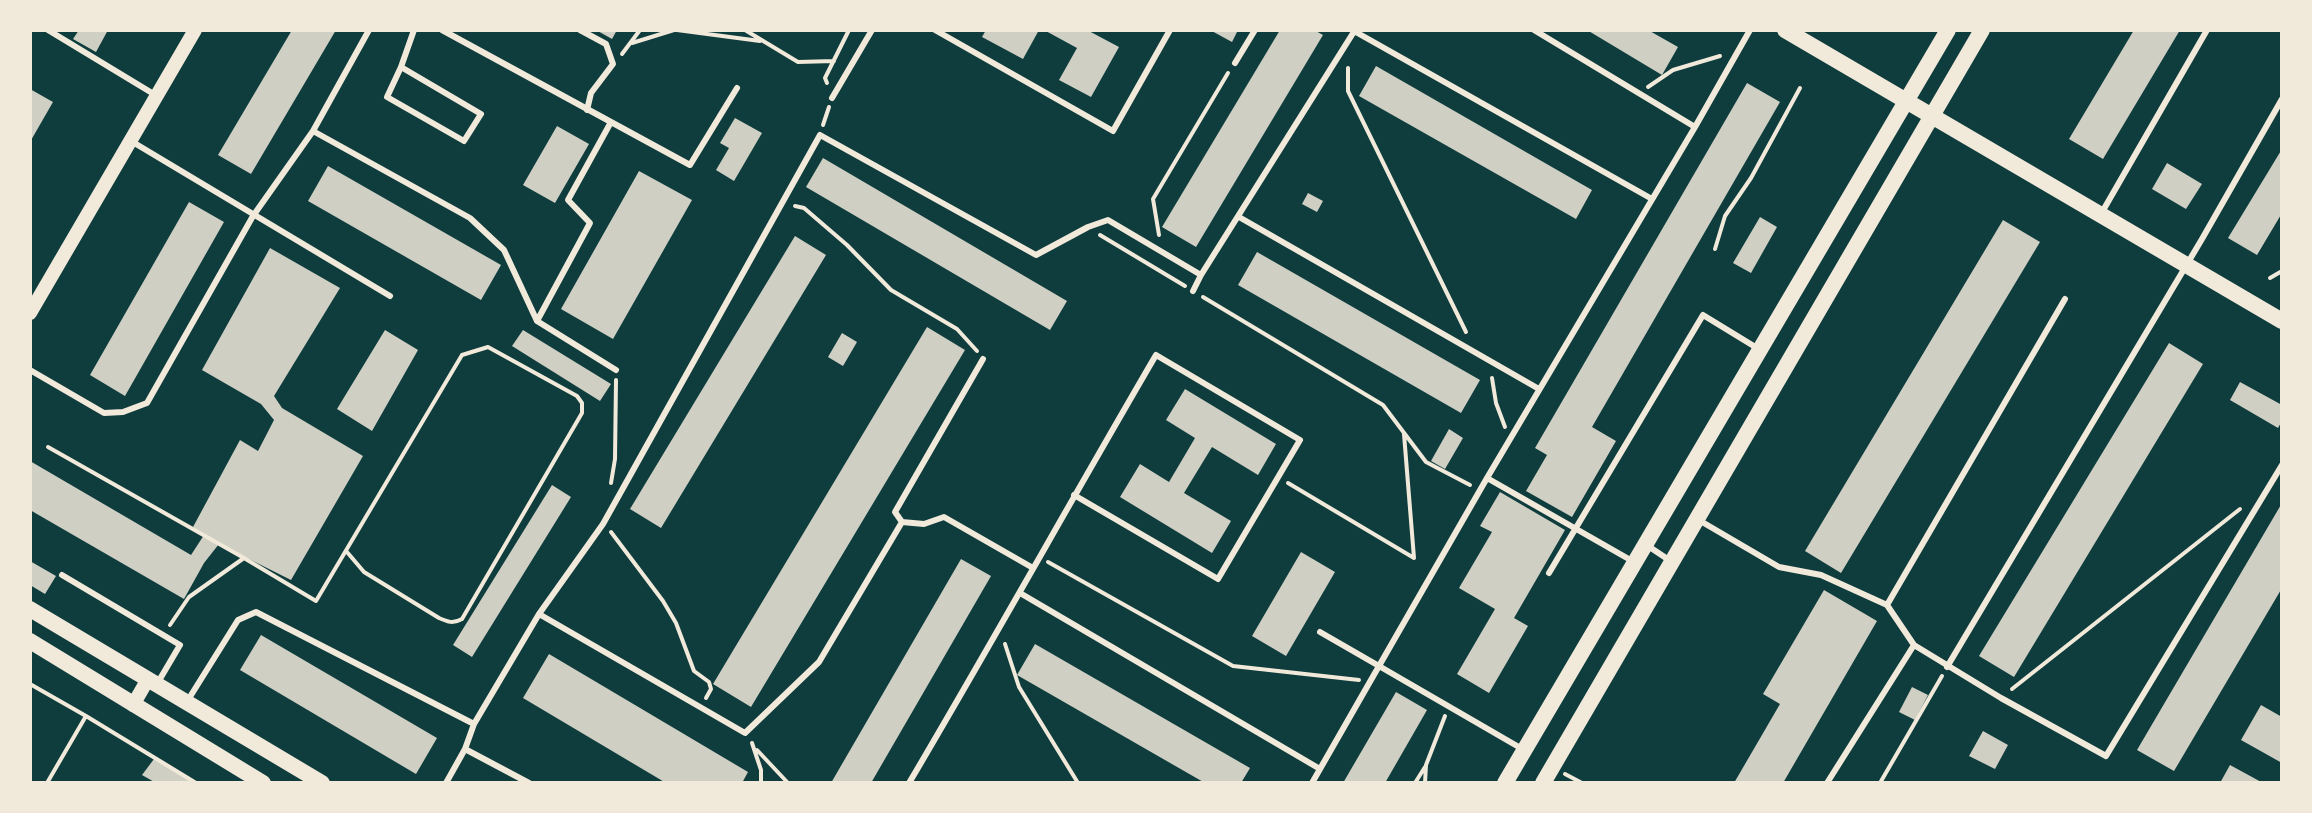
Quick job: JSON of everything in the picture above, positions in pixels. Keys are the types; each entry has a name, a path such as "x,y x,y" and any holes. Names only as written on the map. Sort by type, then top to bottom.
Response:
{"main road":[{"path":"1505,783 1948,30"},
{"path":"1543,783 1982,30"},
{"path":"1794,32 2282,321"},
{"path":"30,609 322,783"},
{"path":"30,641 254,781"}],"street":[{"path":"30,313 195,30"},
{"path":"133,705 153,682"}],"lane":[{"path":"48,30 157,96"},
{"path":"30,370 104,413 123,412 147,403 253,216 313,131 369,30"},
{"path":"401,67 481,114 464,141 387,97 414,30"},
{"path":"442,30 690,165 737,88"},
{"path":"580,30 606,44 613,64 591,93 587,110"},
{"path":"832,98 872,30"},
{"path":"935,30 1113,131 1170,30"},
{"path":"1235,63 1255,30"},
{"path":"1534,30 1695,127"},
{"path":"1312,783 1750,30"},
{"path":"2101,214 2207,30"},
{"path":"1193,291 1355,31 1652,199"},
{"path":"1947,667 2282,99"},
{"path":"537,321 590,223 568,200 611,122"},
{"path":"313,131 470,218 504,250 537,321 616,370"},
{"path":"446,783 465,749 474,724 539,614 603,524 820,135 1036,255 1088,227 1108,220 1201,275"},
{"path":"131,141 390,296"},
{"path":"1239,217 1539,389"},
{"path":"1887,605 2065,299"},
{"path":"1549,573 1703,315 1760,350"},
{"path":"909,783 1020,593 1074,495 1156,355 1300,440 1218,579 1074,495"},
{"path":"983,359 895,512 902,522 924,524 944,517 1033,568"},
{"path":"1697,519 1779,567 1821,575 1887,605 1914,645 1947,667 2106,756 2282,465"},
{"path":"1487,478 1635,562"},
{"path":"539,614 745,733 819,662 902,522"},
{"path":"1645,544 1672,561"},
{"path":"62,575 180,645 153,682"},
{"path":"1020,593 1320,769"},
{"path":"186,703 238,620 256,612 474,724"},
{"path":"1320,632 1524,750"},
{"path":"1827,783 1914,645"},
{"path":"465,749 529,783"}],"path":[{"path":"613,64 640,30"},
{"path":"632,43 676,30 763,41"},
{"path":"745,30 798,62 834,61"},
{"path":"1347,42 1348,91 1477,354 1493,379 1496,403 1510,439"},
{"path":"1639,93 1673,70 1737,51"},
{"path":"1153,249 1159,235 1153,199 1235,63"},
{"path":"1715,249 1725,216 1751,178 1800,88"},
{"path":"783,203 804,208 847,245 891,290 957,329 983,359"},
{"path":"1088,227 1383,405 1426,462 1481,490"},
{"path":"2270,278 2282,271"},
{"path":"48,447 316,601 462,355 488,347 577,396 582,403 582,413 462,619 448,622 439,618 364,572 347,552"},
{"path":"611,485 615,459 616,370"},
{"path":"1278,478 1414,558 1403,431"},
{"path":"2001,698 2242,508"},
{"path":"603,524 663,601 676,623 694,671 709,682 711,689 701,707"},
{"path":"1039,557 1233,666 1370,681"},
{"path":"164,633 189,597 244,558"},
{"path":"1000,627 1019,687 1078,783"},
{"path":"1880,783 1947,667"},
{"path":"30,684 196,783"},
{"path":"1415,783 1426,765 1448,707"},
{"path":"47,783 86,716"},
{"path":"745,733 755,749 788,783"},
{"path":"755,749 761,783"},
{"path":"1425,783 1426,765"}],"building":[{"path":"79,30 108,30 96,52 73,39"},
{"path":"292,30 336,30 251,174 218,155"},
{"path":"596,30 617,30 612,39"},
{"path":"986,30 1039,30 1023,59 982,37"},
{"path":"1044,30 1087,30 1119,47 1091,97 1059,80 1077,48"},
{"path":"1210,30 1238,30 1232,42"},
{"path":"1280,30 1314,30 1323,35 1196,247 1162,227"},
{"path":"1587,30 1648,30 1678,47 1662,75"},
{"path":"2134,30 2180,30 2103,159 2069,139"},
{"path":"1376,66 1592,190 1576,219 1359,96"},
{"path":"1747,83 1780,102 1592,427 1616,441 1572,517 1526,491 1547,455 1535,448"},
{"path":"30,89 53,102 30,142"},
{"path":"735,118 762,133 734,181 716,170 729,148 720,143"},
{"path":"557,126 589,144 555,203 523,185"},
{"path":"2282,149 2282,213 2257,255 2228,238"},
{"path":"823,158 1067,301 1050,330 806,187"},
{"path":"2167,163 2202,184 2186,209 2152,189"},
{"path":"328,166 501,265 481,300 308,201"},
{"path":"639,171 692,200 613,339 561,309"},
{"path":"1308,193 1323,201 1317,212 1302,204"},
{"path":"189,202 224,222 125,396 90,375"},
{"path":"1760,217 1777,227 1751,273 1733,263"},
{"path":"2003,220 2040,242 1841,573 1805,551"},
{"path":"795,236 826,255 661,528 630,509"},
{"path":"270,248 340,288 274,396 282,408 363,456 291,580 219,544 204,563 184,599 30,510 30,461 191,555 204,535 193,527 240,440 258,451 274,420 261,404 202,370"},
{"path":"1257,252 1480,380 1461,413 1238,285"},
{"path":"927,327 965,350 751,707 713,684"},
{"path":"385,330 418,350 372,431 337,409"},
{"path":"523,330 611,384 600,401 512,346"},
{"path":"842,333 857,342 843,366 828,357"},
{"path":"2169,343 2203,364 2014,677 1979,656"},
{"path":"2240,382 2282,405 2282,421 2278,428 2230,400"},
{"path":"1185,389 1276,444 1258,475 1212,447 1184,493 1231,521 1212,553 1120,497 1140,464 1169,482 1195,438 1166,420"},
{"path":"1449,429 1463,438 1445,469 1431,461"},
{"path":"552,485 571,497 472,657 453,645"},
{"path":"1500,492 1565,530 1514,618 1528,626 1489,693 1457,674 1495,609 1459,588 1492,532 1480,526"},
{"path":"2282,503 2282,588 2174,771 2137,750"},
{"path":"1301,552 1335,572 1286,656 1252,636"},
{"path":"961,559 991,576 871,783 831,783"},
{"path":"30,561 56,576 45,594 30,585"},
{"path":"1824,590 1877,621 1783,783 1734,783 1780,704 1763,694"},
{"path":"261,635 437,738 416,774 240,670"},
{"path":"1035,644 1250,768 1241,783 1205,783 1017,675"},
{"path":"549,654 748,772 742,783 666,783 523,698"},
{"path":"1912,687 1928,695 1915,720 1899,712"},
{"path":"1396,692 1427,710 1385,783 1343,783"},
{"path":"2261,705 2282,717 2282,763 2241,740"},
{"path":"1983,731 2008,745 1995,769 1969,756"},
{"path":"154,759 196,783 156,783 142,775"},
{"path":"2230,765 2263,783 2220,783"}]}
